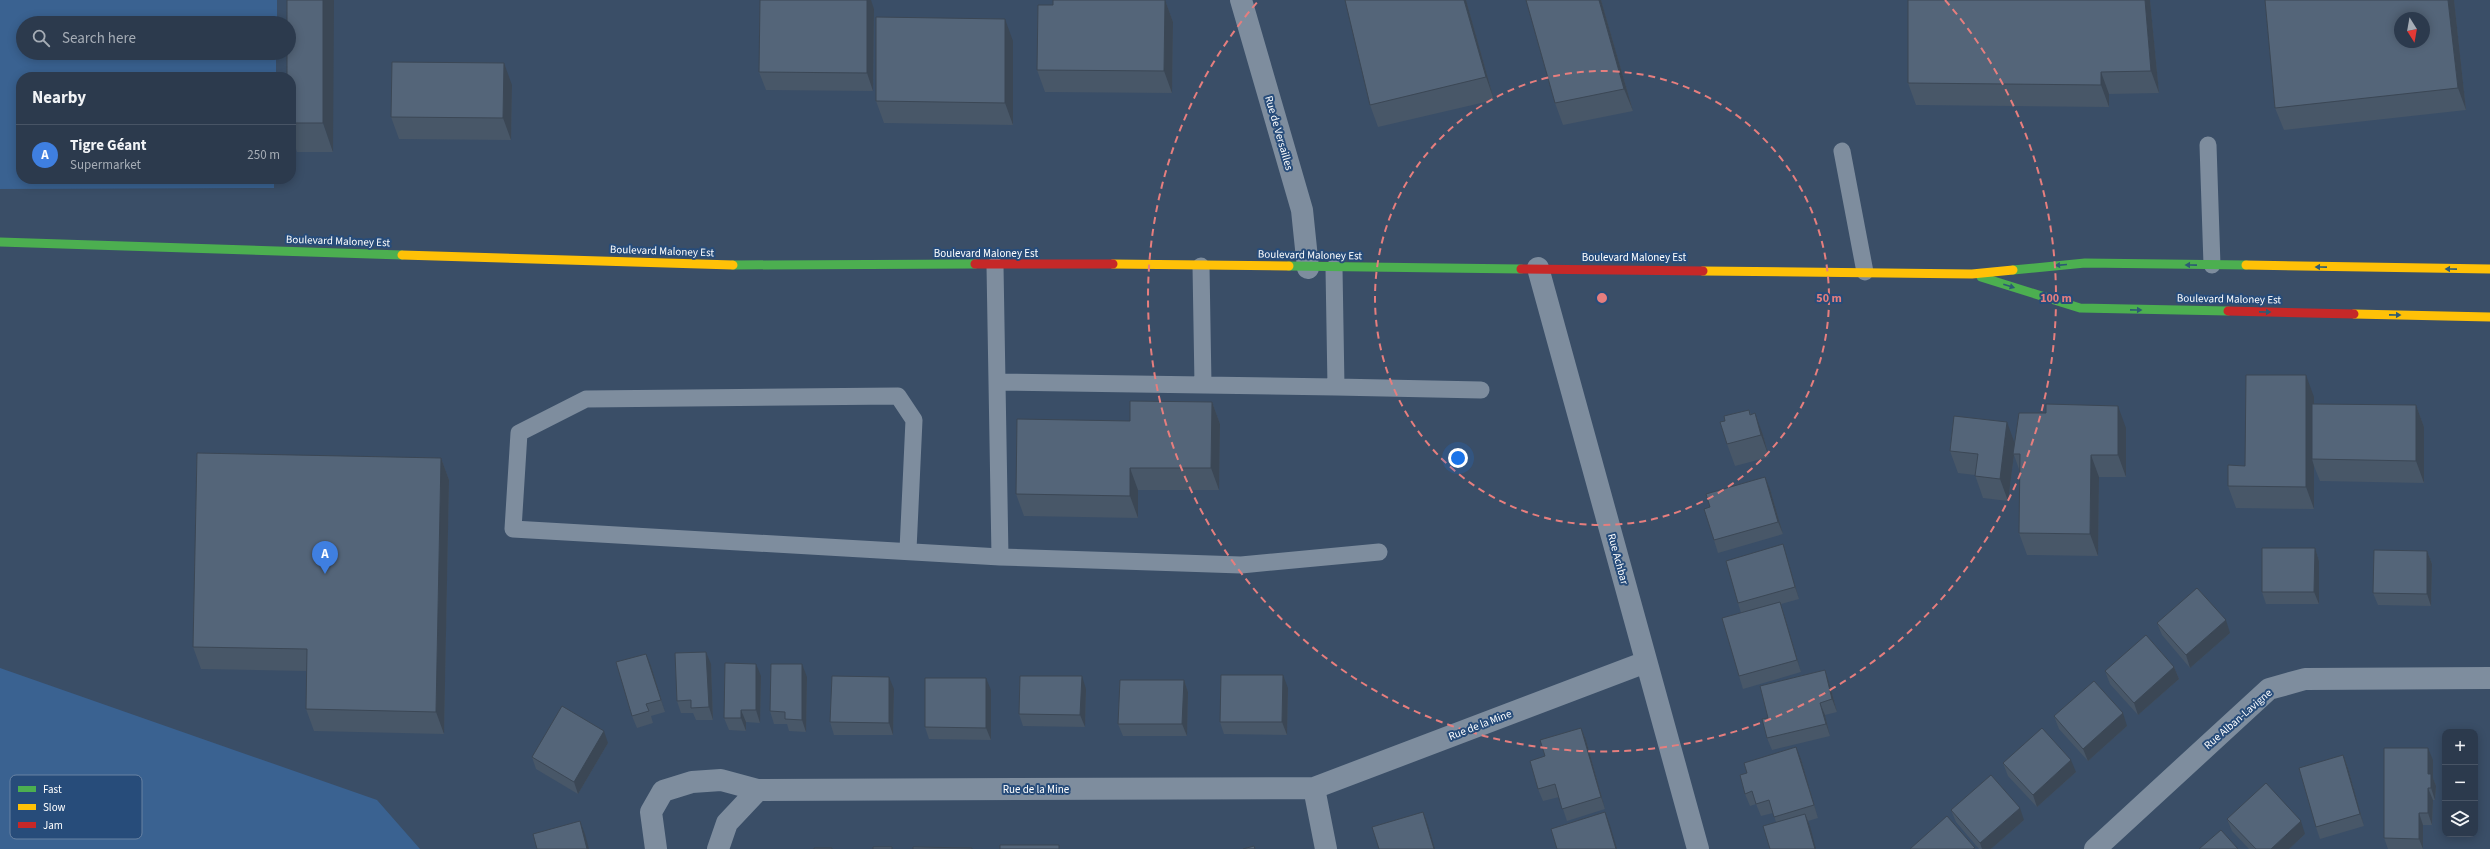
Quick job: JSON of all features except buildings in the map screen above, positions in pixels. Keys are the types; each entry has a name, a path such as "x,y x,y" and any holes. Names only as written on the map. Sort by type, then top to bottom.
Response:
{"main road":[{"name":"Boulevard Maloney Est","path":"0,242 730,265 995,266 1085,264 1308,268 1538,268 1972,274 2085,263 2490,269"},
{"name":"Boulevard Maloney Est","path":"1972,274 2080,308 2490,317"}],"street":[{"name":"Rue de Versailles","path":"1241,0 1302,210 1308,268"},
{"name":"Rue Achbar","path":"1538,268 1698,849"},
{"name":"Rue de la Mine","path":"656,849 651,812 663,790 692,782 720,780 758,790 1314,788 1646,662"},
{"name":"Rue Alban-Lavigne","path":"2095,849 2269,689 2305,679 2490,678"},
{"path":"1314,788 1326,849"},
{"path":"718,849 727,823 758,790"}],"lane":[{"path":"2208,145 2212,265"},
{"path":"1842,151 1865,272"},
{"path":"995,266 1000,557"},
{"path":"1201,266 1203,385"},
{"path":"1334,268 1336,386"},
{"path":"997,382 1336,386 1481,390"},
{"path":"908,550 914,420 898,396 586,399 519,433 513,529 908,550 1000,557 1241,565 1379,552"}],"shaded area":[{"path":"0,0 277,0 277,16 16,16 16,60 276,60 276,72 16,72 16,184 274,184 274,188 0,189"},
{"path":"0,668 377,800 420,849 0,849"}],"traffic: fast":[{"path":"0,242 402,255"},
{"path":"2013,270 2085,263 2246,265"},
{"path":"733,265 975,264"},
{"path":"1289,266 1521,269"},
{"path":"1981,277 2080,308 2228,311"}],"traffic: slow":[{"path":"402,255 733,265"},
{"path":"1113,264 1289,266"},
{"path":"2246,265 2490,269"},
{"path":"1703,271 1972,274 2013,270"},
{"path":"2354,314 2490,317"}],"traffic: jam":[{"path":"975,264 1113,264"},
{"path":"1521,269 1703,271"},
{"path":"2228,311 2354,314"}],"place":[{"name":"Tigre Géant","path":"325,574"}]}
